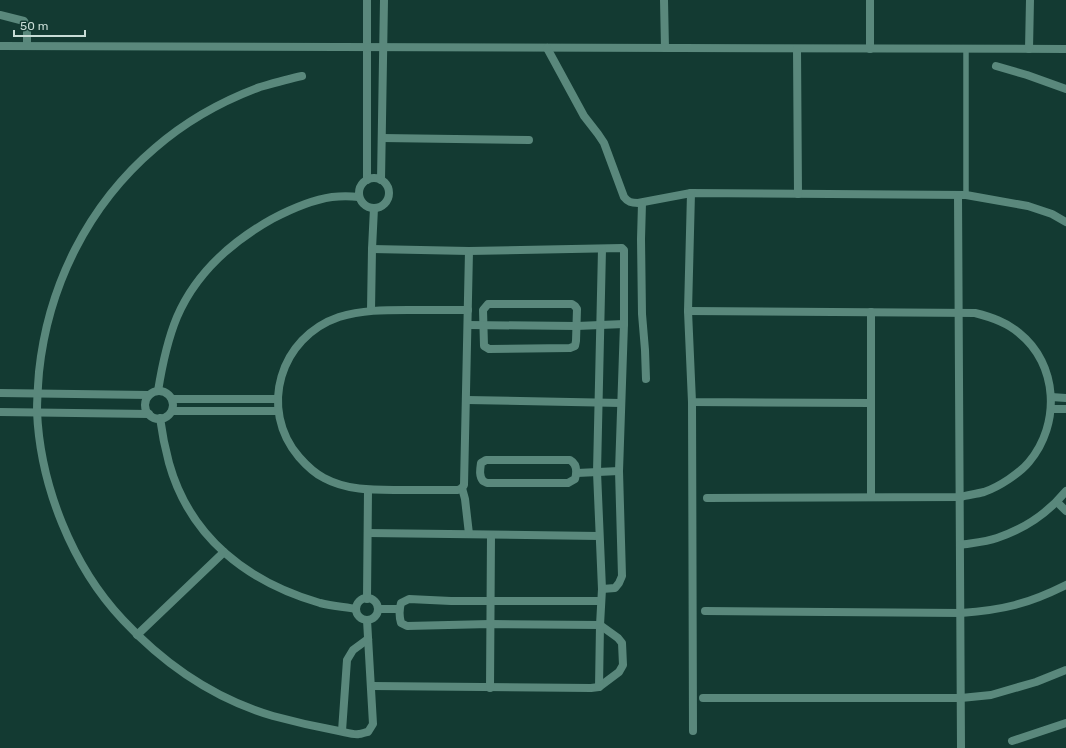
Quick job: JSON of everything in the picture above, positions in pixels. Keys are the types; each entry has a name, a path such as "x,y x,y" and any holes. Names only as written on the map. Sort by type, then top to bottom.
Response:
{"street":[{"path":"367,0 367,180"},
{"path":"381,180 384,0"},
{"path":"664,0 665,48"},
{"path":"870,0 870,49"},
{"path":"1029,49 1030,0"},
{"path":"0,15 24,21 27,26 27,46"},
{"path":"0,46 1066,49"},
{"path":"547,48 584,116 604,143 624,197 632,203 642,203 691,193 962,195 1028,206 1052,214 1066,222"},
{"path":"797,48 798,194"},
{"path":"996,66 1066,89"},
{"path":"302,76 260,87 205,113 179,129 155,148 132,169 112,192 94,216 78,242 59,284 46,328 37,393 37,413 46,470 54,500 64,529 94,584 113,609 137,635 170,664 211,690 256,711 303,724 358,734 368,732 373,724 367,620"},
{"path":"382,138 529,140"},
{"path":"367,180 381,180 388,188 388,194 384,204 374,208 365,205 359,197 360,187 367,180"},
{"path":"691,193 688,311 692,402 693,731"},
{"path":"961,748 959,312 962,195"},
{"path":"158,391 168,343 177,317 191,292 209,267 230,247 260,226 284,213 310,202 332,197 359,197"},
{"path":"642,203 642,314 646,379"},
{"path":"371,310 374,208"},
{"path":"372,249 469,251 622,248 624,250 624,324 619,471 622,576 615,588 602,589"},
{"path":"599,687 602,589 598,472 602,249"},
{"path":"469,251 467,400 464,485 462,488 466,498 469,534"},
{"path":"488,304 572,304 577,309 576,341 575,346 570,348 489,349 484,346 483,325 483,310 488,304"},
{"path":"462,488 458,490 368,490 343,486 323,478 306,466 293,450 284,431 278,411 278,399 280,380 286,364 297,346 318,327 338,318 371,310 468,310"},
{"path":"688,311 975,313 991,317 1006,324 1020,333 1031,344 1047,372 1051,398 1052,409 1048,429 1040,446 1029,462 1014,475 984,492 960,497 707,498"},
{"path":"871,312 871,497"},
{"path":"468,325 577,326 624,324"},
{"path":"0,393 149,395 158,391 166,393 172,399 172,411"},
{"path":"149,395 145,402 146,410 149,414 156,418 164,417 172,411 278,411"},
{"path":"1051,398 1066,398"},
{"path":"172,399 278,399"},
{"path":"467,400 621,403"},
{"path":"692,402 871,403"},
{"path":"1052,409 1066,410"},
{"path":"0,412 149,414"},
{"path":"160,418 169,463 177,487 189,509 203,529 224,552 256,576 277,587 322,603 356,609"},
{"path":"486,460 570,460 575,464 577,473 575,479 568,483 487,483 480,478 480,469 480,463 486,460"},
{"path":"464,470 480,469"},
{"path":"577,473 619,471"},
{"path":"367,598 368,490"},
{"path":"960,545 996,539 1029,524 1057,502 1066,490"},
{"path":"1057,502 1066,511"},
{"path":"368,533 599,536"},
{"path":"490,688 492,535"},
{"path":"137,635 224,552"},
{"path":"705,611 961,613 989,611 1016,606 1042,597 1066,585"},
{"path":"356,609 360,602 367,598"},
{"path":"356,609 360,617 367,620 374,617 378,609 375,602 367,598"},
{"path":"372,686 490,688 599,687 619,672 623,665 622,643 618,638 600,625 490,624 407,626 401,623 399,609 401,603 409,600 601,601"},
{"path":"378,609 399,609"},
{"path":"342,731 347,660 353,650 368,639"},
{"path":"703,698 961,698 991,695 1036,682 1066,670"},
{"path":"1012,741 1066,723"}],"lane":[{"path":"962,195 966,49"}]}
